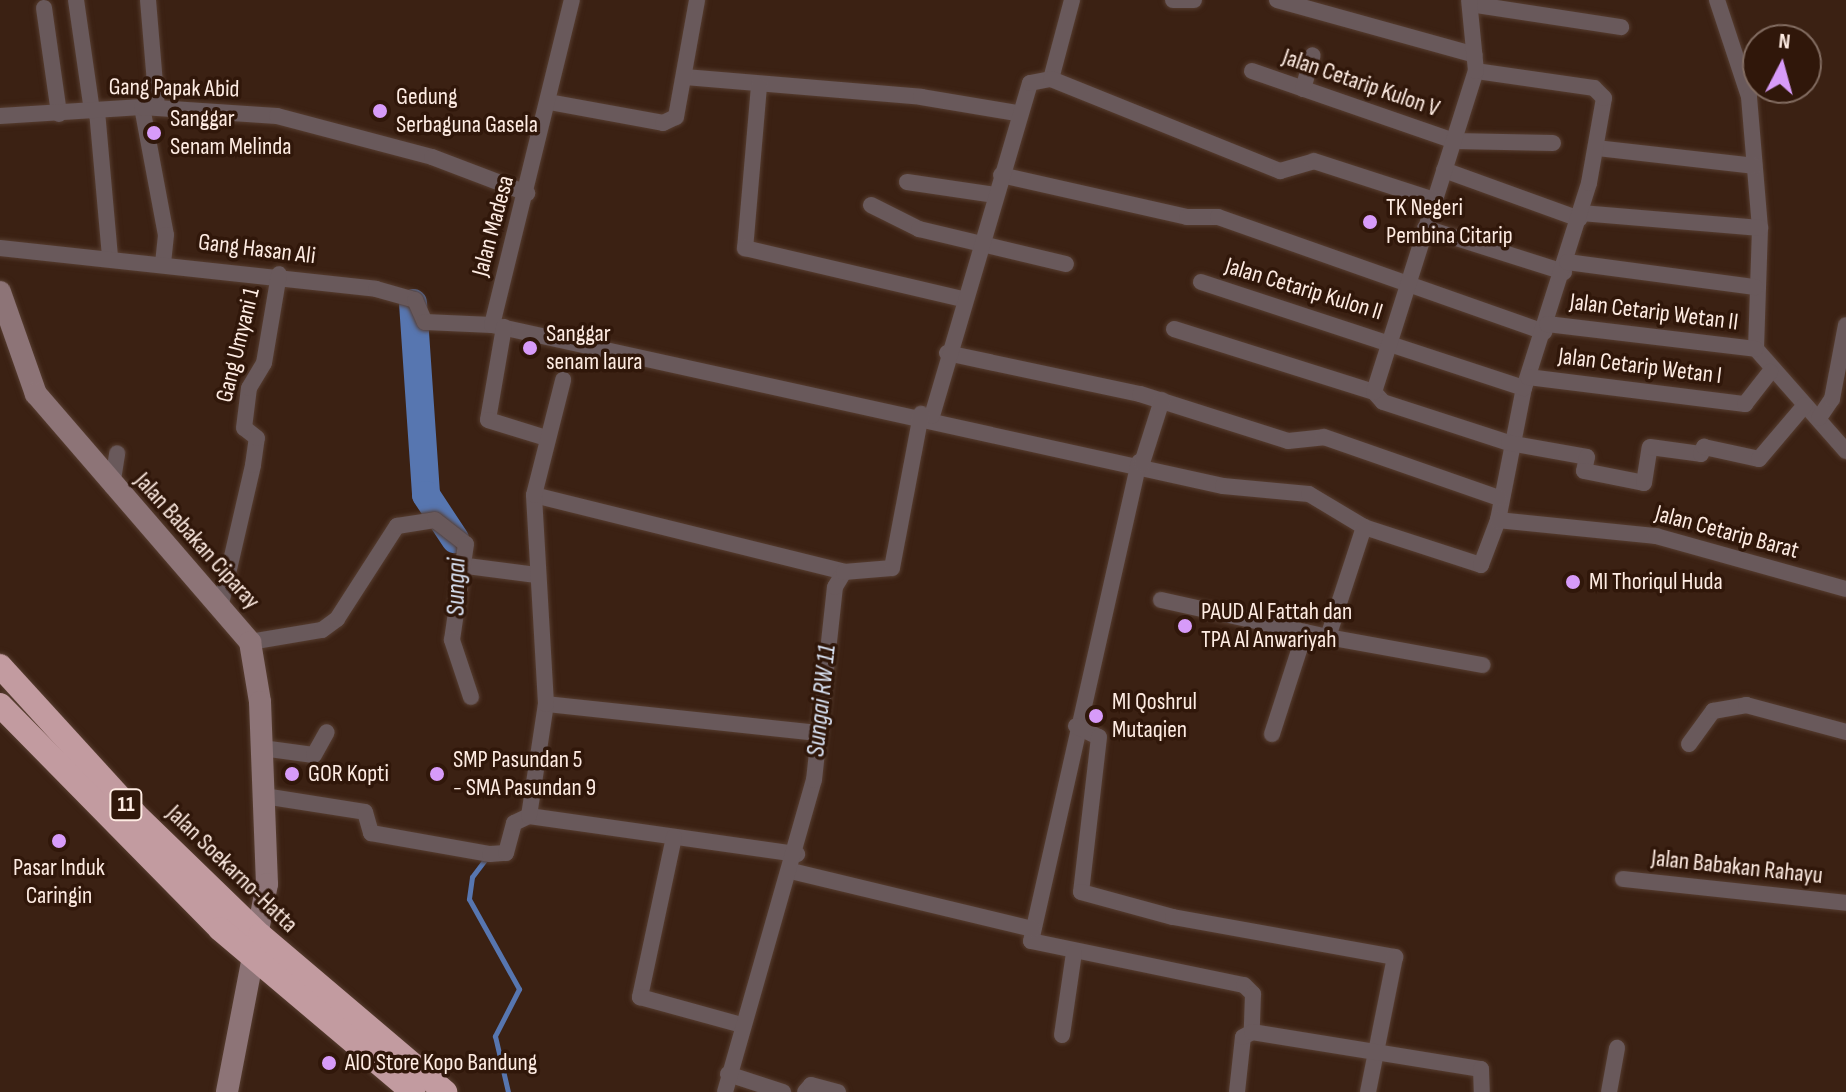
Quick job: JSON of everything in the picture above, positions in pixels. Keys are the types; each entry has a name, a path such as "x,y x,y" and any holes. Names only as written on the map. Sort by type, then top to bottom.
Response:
{"highway":[{"name":"Jalan Soekarno-Hatta","path":"0,666 134,813 260,935 445,1092"},
{"name":"Jalan Soekarno-Hatta","path":"0,705 254,961 409,1090"}],"street":[{"path":"76,0 95,111 110,258"},
{"path":"148,0 150,107 166,235 163,263"},
{"name":"Jalan Madesa","path":"543,437 488,420 498,326 572,0"},
{"path":"549,102 663,123 676,117 697,0"},
{"path":"1051,79 1072,0"},
{"path":"1173,0 1194,0"},
{"path":"498,326 1140,462 1223,486 1309,494 1364,527 1481,565 1498,520 1509,443 1526,383 1580,216 1597,148 1604,98 1598,89 1476,63 1277,0"},
{"path":"1717,0 1749,97 1760,228 1755,287 1756,349 1770,372 1819,418 1824,433 1846,451"},
{"path":"1374,392 1410,286 1476,63 1470,2 1621,27"},
{"path":"44,8 59,114"},
{"path":"1303,89 1313,55"},
{"name":"Jalan Cetarip Kulon V","path":"1252,71 1454,141 1553,143"},
{"path":"685,77 759,86 921,97 1017,113"},
{"path":"534,495 844,572 892,568 926,415 947,353 954,297 979,242 995,195 1023,87 1051,79 1280,171 1314,161 1434,200"},
{"path":"759,86 745,248 954,297"},
{"name":"Gang Papak Abid","path":"0,116 150,107 292,120 432,157 527,193"},
{"path":"1597,148 1754,166"},
{"path":"1444,170 1580,216 1760,228"},
{"name":"Jalan Cetarip Wetan II","path":"1001,175 1174,214 1218,217 1410,286 1546,328 1756,349"},
{"path":"907,182 995,195"},
{"path":"871,205 905,224 1066,264"},
{"path":"1425,228 1566,267 1755,287"},
{"name":"Gang Hasan Ali","path":"0,248 279,274 410,298 425,322 498,326"},
{"name":"Gang Umyani 1","path":"221,604 257,438 244,428 249,388 264,363 279,274"},
{"name":"Jalan Cetarip Kulon II","path":"1201,282 1526,383"},
{"name":"Jalan Babakan Ciparay","path":"0,292 36,394 112,486 221,604 250,642 264,796 260,935 227,1092"},
{"path":"1819,418 1832,399 1846,325"},
{"path":"1174,329 1374,392 1383,402 1509,443 1583,456 1584,471 1644,483 1650,447 1701,454 1704,447 1759,459 1805,405"},
{"path":"947,353 1162,400 1288,441 1324,437 1499,498"},
{"name":"Jalan Cetarip Wetan I","path":"1526,383 1745,404 1770,372"},
{"path":"529,816 546,704 536,575 534,495 543,437 563,380"},
{"path":"1162,400 1140,462 1076,726 1031,942 1244,985 1253,994 1252,1032"},
{"path":"112,486 117,453"},
{"name":"Jalan Cetarip Barat","path":"1498,520 1656,536 1846,589"},
{"path":"250,642 311,635 337,619 403,523 452,527 466,544 467,566 452,640 471,697"},
{"path":"1328,637 1364,527"},
{"path":"467,566 536,575"},
{"path":"725,1092 742,1025 797,854 819,733 831,603 844,572"},
{"path":"1161,600 1328,637 1482,665"},
{"path":"1272,734 1305,632"},
{"path":"546,704 819,733"},
{"path":"1689,744 1713,711 1746,705 1846,732"},
{"path":"1076,726 1099,737 1081,892 1173,917 1395,957 1368,1092"},
{"path":"262,748 314,755 327,732"},
{"path":"264,796 365,812 371,833 499,855 509,850 514,823 529,816 797,854"},
{"path":"674,837 640,997 742,1025"},
{"path":"791,871 1033,929"},
{"name":"Jalan Babakan Rahayu","path":"1623,879 1846,903"},
{"path":"1062,1035 1074,953"},
{"path":"1237,1092 1243,1037 1252,1032 1374,1054 1483,1069 1482,1092"},
{"path":"1609,1092 1617,1048"},
{"path":"728,1074 783,1092"},
{"path":"805,1092 811,1085 838,1092"}],"waterway":[{"path":"413,303 426,495 455,539"},
{"path":"487,857 472,877 469,899 519,989 495,1036 508,1092"}],"place":[{"name":"Gedung Serbaguna Gasela","path":"380,111"},
{"name":"Sanggar Senam Melinda","path":"154,133"},
{"name":"TK Negeri Pembina Citarip","path":"1370,222"},
{"name":"Sanggar senam laura","path":"530,348"},
{"name":"MI Thoriqul Huda","path":"1573,582"},
{"name":"PAUD Al Fattah dan TPA Al Anwariyah","path":"1185,626"},
{"name":"MI Qoshrul Mutaqien","path":"1096,716"},
{"name":"GOR Kopti","path":"292,774"},
{"name":"SMP Pasundan 5 - SMA Pasundan 9","path":"437,774"},
{"name":"Pasar Induk Caringin","path":"59,841"},
{"name":"AIO Store Kopo Bandung","path":"329,1063"}],"water label":[{"name":"Sungai","path":"457,587"},
{"name":"Sungai RW 11","path":"822,701"}]}
